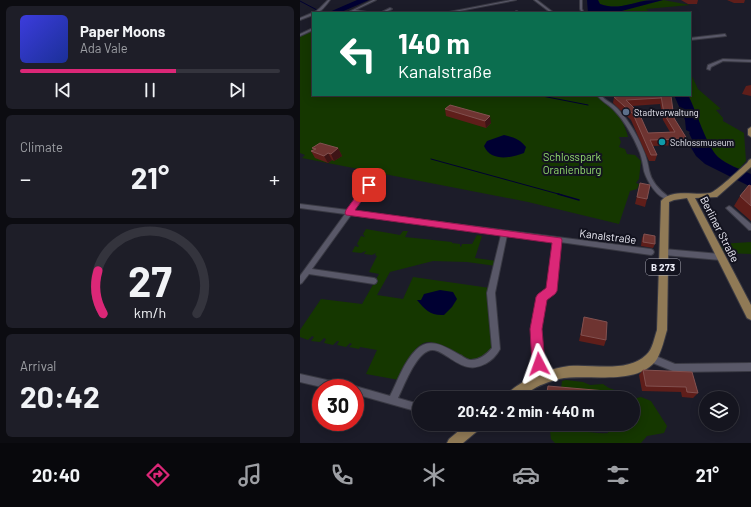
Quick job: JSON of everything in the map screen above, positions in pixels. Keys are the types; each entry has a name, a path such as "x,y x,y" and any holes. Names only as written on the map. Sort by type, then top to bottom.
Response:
{"main road":[{"path":"751,129 751,135"},
{"path":"666,201 672,197 714,195 751,161"},
{"name":"Berliner Straße","path":"690,196 751,316"},
{"name":"B 273","path":"651,358 658,344 662,330 666,201"},
{"path":"522,391 540,379 570,372 629,370 642,365 651,358"},
{"path":"453,443 459,431"}],"street":[{"path":"317,12 329,0"},
{"path":"353,11 375,0"},
{"path":"455,12 515,0"},
{"path":"535,0 552,12"},
{"path":"581,0 581,9 583,12"},
{"path":"384,12 391,9"},
{"path":"353,11 362,12"},
{"path":"300,19 312,15"},
{"path":"300,35 312,29"},
{"path":"691,39 725,35"},
{"path":"709,68 709,66 720,61 751,61"},
{"path":"600,96 602,99 608,101 628,123 646,162 646,171 658,192 666,201"},
{"path":"300,281 369,185"},
{"name":"Kanalstraße","path":"300,206 651,252"},
{"path":"729,208 751,228"},
{"path":"393,400 416,354 425,348 430,346 436,348 473,365 480,364 493,353 496,345 491,294 504,233"},
{"path":"540,379 536,329 542,297 551,291 557,240"},
{"path":"664,252 720,257"},
{"path":"307,271 374,281"},
{"path":"651,358 675,368 751,367"},
{"path":"300,378 312,381"},
{"path":"364,392 412,406"}],"green space":[{"path":"598,0 647,0 624,6 606,6 600,4"},
{"path":"663,0 690,5 646,9 650,12 618,12"},
{"name":"Schlosspark Oranienburg","path":"312,30 312,96 598,96 614,110 624,124 628,137 619,137 621,142 619,147 625,149 627,154 635,155 641,161 639,179 636,183 639,184 637,189 630,191 619,224 528,202 302,158 305,155 300,153 300,36"},
{"path":"691,74 698,89 721,109 716,110 723,118 723,121 744,133 746,161 739,169 726,163 711,149 688,96 691,96"},
{"path":"366,229 400,235 403,231 408,231 405,237 452,242 460,244 461,247 462,244 472,244 477,235 482,236 475,258 497,261 496,266 467,262 433,261 390,272 377,295 403,299 413,277 490,288 494,347 482,359 471,361 431,342 425,343 420,345 411,355 399,380 366,374 377,350 349,347 352,344 350,343 346,347 337,345 339,341 333,345 324,343 326,339 324,338 320,342 311,341 314,337 312,336 308,340 300,337 300,330 321,299 362,304 379,274 369,272 377,256 375,255 376,253 372,255 364,254 366,251 361,253 352,252 355,246 359,246 357,244 361,236 365,237 363,234"},
{"path":"751,242 751,254 725,253 722,252 720,244"},
{"path":"562,381 583,382 590,385 603,384 617,391 571,391 561,389"},
{"path":"640,397 651,401 667,426 664,433 647,436 641,443 555,443 551,439 550,431 608,433 608,431 640,431"}],"shaded area":[{"path":"357,0 369,0 341,12 329,12"},
{"path":"587,0 598,0 600,4 606,6 622,6 646,1 663,0 618,12 588,12"},
{"path":"674,96 688,96 714,152 725,162 751,174 751,187 705,164 696,156 690,146 694,144 689,133 690,132 686,130 685,120"},
{"path":"504,135 519,140 526,147 524,153 507,157 496,157 491,155 484,146 487,141"},
{"path":"440,290 453,292 457,299 444,315 429,312 417,300 421,300 424,294"}],"building":[{"path":"624,96 661,96 671,96 674,118 687,139 650,140 657,155 651,155 633,114 614,97","holes":["661,96 664,114 675,132 648,133 639,113 626,100 661,98"]},
{"path":"450,105 490,116 485,121 445,109"},
{"path":"320,143 338,148 331,154 328,153 324,156 311,151 316,149 312,148"},
{"path":"640,183 650,185 647,199 637,197"},
{"path":"749,185 751,186 751,206 740,196"},
{"path":"644,234 655,236 655,244 643,242"},
{"path":"584,317 607,322 606,340 581,335"},
{"path":"643,370 692,372 698,393 687,392 686,387 646,386"},
{"path":"548,386 606,391 547,391"}],"waterway":[{"path":"300,1 317,10"},
{"path":"542,96 588,105"},
{"path":"431,159 562,195"},
{"path":"558,194 579,200"}],"place":[{"name":"Stadtverwaltung","path":"626,112"},
{"name":"Schlossmuseum","path":"662,142"}],"route":[{"path":"369,185 349,213 557,240 551,291 542,297 536,329 539,364"}]}
